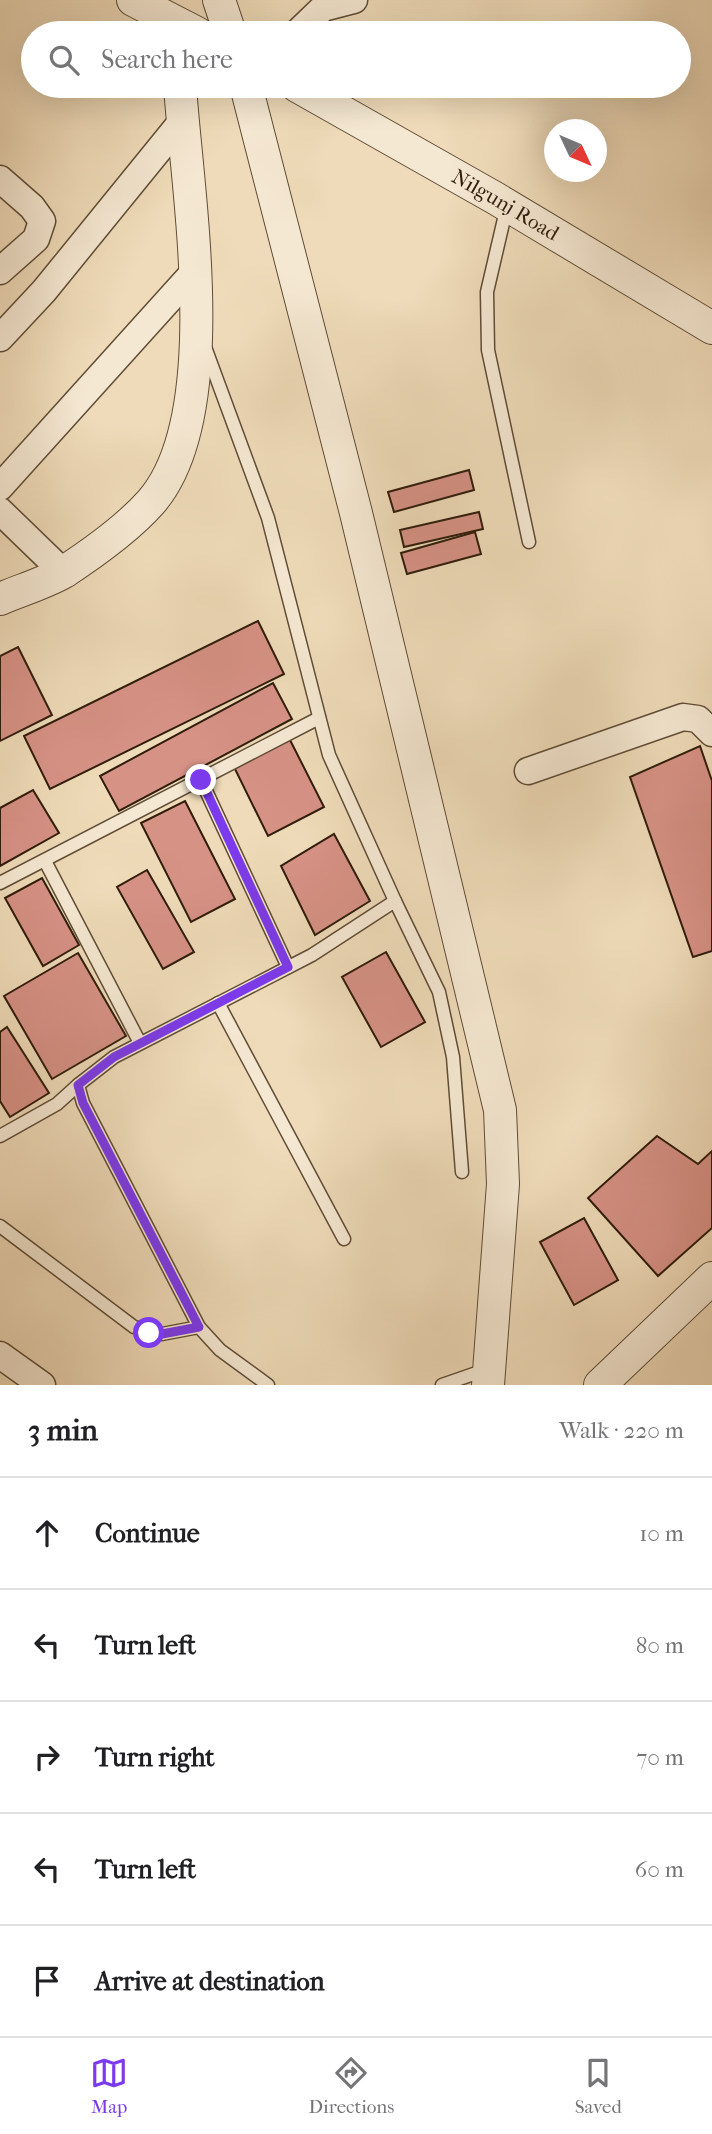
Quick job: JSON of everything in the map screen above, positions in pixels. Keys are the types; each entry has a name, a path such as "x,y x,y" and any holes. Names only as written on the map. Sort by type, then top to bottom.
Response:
{"street":[{"path":"133,0 169,21"},
{"path":"219,0 226,21"},
{"path":"309,21 323,8 354,0"},
{"path":"0,599 62,572 152,501 169,474 189,408 198,330 181,98"},
{"path":"249,98 352,500 500,1110 503,1184 489,1377"},
{"name":"Nilgunj Road","path":"318,98 507,205 712,328"},
{"path":"0,338 44,291 183,120"},
{"path":"0,179 32,206 42,221 36,239 0,271"},
{"path":"0,487 194,272"},
{"path":"0,511 62,572"},
{"path":"528,771 683,717 698,719 712,733"},
{"path":"600,1385 712,1278"},
{"path":"0,1355 42,1385"}],"lane":[{"path":"507,205 487,292 488,350 529,542"},
{"path":"198,330 268,518 329,755 439,992 453,1057 462,1172"},
{"path":"0,883 319,718"},
{"path":"201,780 288,967"},
{"path":"45,861 140,1043"},
{"path":"0,1136 45,1112 114,1057 288,967 395,901"},
{"path":"218,1003 344,1239"},
{"path":"78,1085 83,1103 199,1327 220,1350 268,1385"},
{"path":"0,1226 134,1327 162,1334 199,1327"},
{"path":"442,1385 489,1377"}],"building":[{"path":"469,470 474,490 394,512 388,492"},
{"path":"479,512 483,529 404,547 400,530"},
{"path":"475,532 481,554 407,574 401,553"},
{"path":"258,621 284,674 50,789 24,736"},
{"path":"18,647 52,715 0,741 0,656"},
{"path":"273,683 292,719 119,811 100,776"},
{"path":"289,738 324,807 268,836 234,767"},
{"path":"700,746 712,781 712,951 693,957 630,777"},
{"path":"33,790 59,833 0,866 0,808"},
{"path":"185,801 235,899 191,922 141,823"},
{"path":"334,834 370,901 315,935 281,866"},
{"path":"147,870 194,952 163,969 117,887"},
{"path":"42,878 79,945 43,966 5,898"},
{"path":"386,952 425,1022 381,1047 342,977"},
{"path":"78,953 126,1036 52,1079 4,996"},
{"path":"7,1027 49,1093 10,1117 0,1101 0,1032"},
{"path":"657,1136 698,1164 712,1151 712,1228 658,1276 588,1198"},
{"path":"584,1218 618,1280 574,1305 540,1242"}],"route":[{"path":"149,1333 162,1334 199,1327 83,1103 78,1085 114,1057 288,967 201,780"}]}
